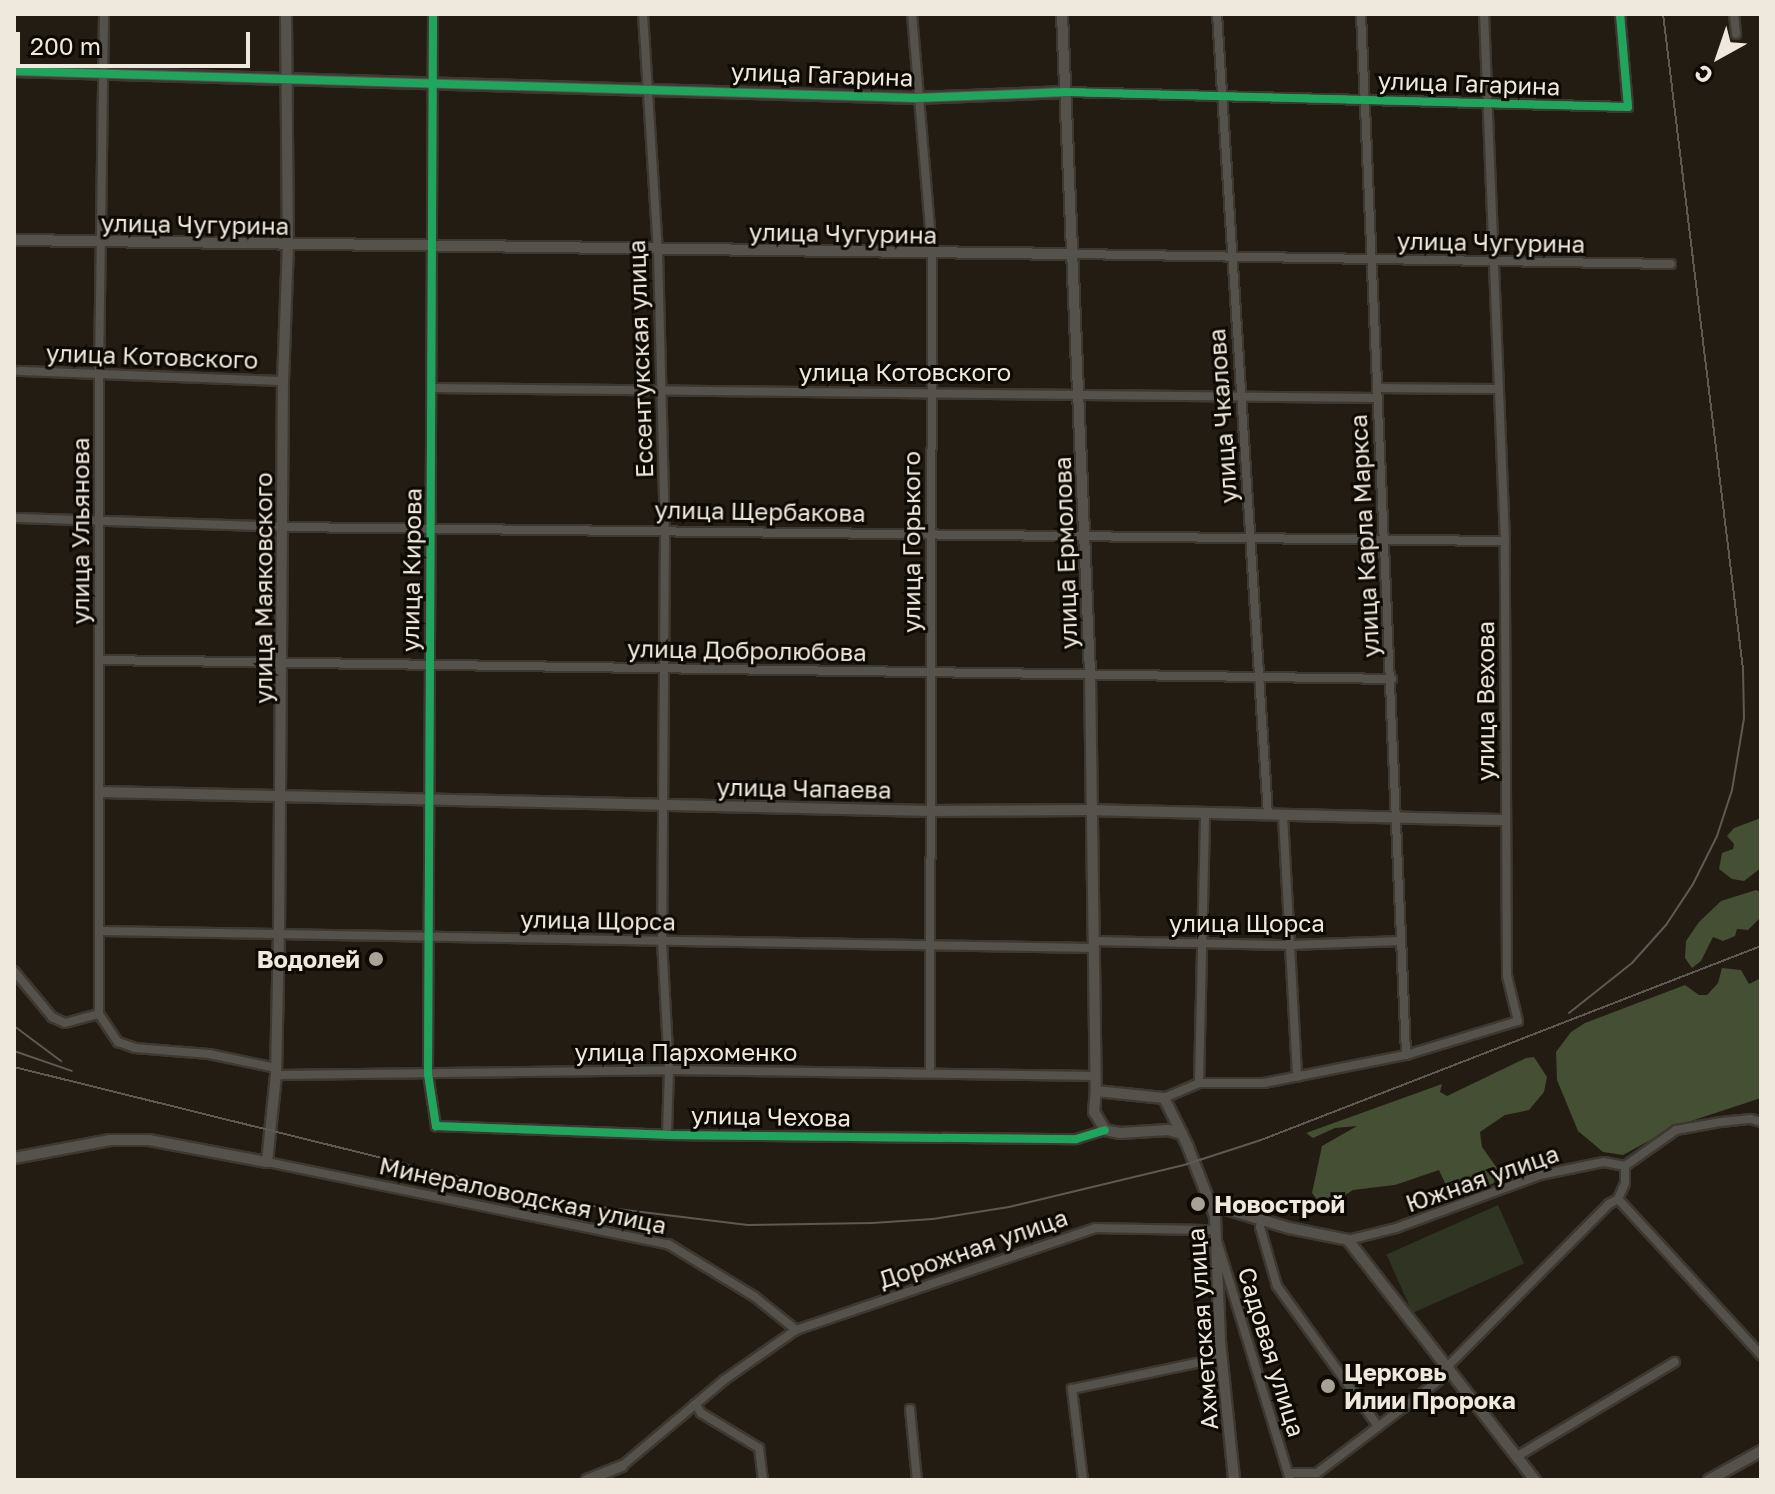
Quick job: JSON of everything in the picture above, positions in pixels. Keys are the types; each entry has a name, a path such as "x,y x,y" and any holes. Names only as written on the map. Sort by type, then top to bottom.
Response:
{"street":[{"name":"улица Ульянова","path":"99,1014 99,373 104,14"},
{"name":"улица Маяковского","path":"267,1162 276,1072 279,934 285,527 283,381 288,246 286,14"},
{"name":"улица Кирова","path":"433,14 434,388 428,1074 436,1126"},
{"name":"Ессентукская улица","path":"643,14 658,251 665,530 662,941 669,1070 667,1135"},
{"name":"улица Горького","path":"912,14 916,98 932,254 930,1072"},
{"name":"улица Ермолова","path":"1062,14 1081,393 1082,535 1090,675 1096,1118 1105,1130"},
{"name":"улица Чкалова","path":"1217,14 1268,815"},
{"name":"улица Карла Маркса","path":"1361,14 1406,1055"},
{"name":"улица Вехова","path":"1164,1098 1199,1083 1264,1083 1406,1055 1518,1021 1507,976 1505,541 1484,14"},
{"name":"улица Гагарина","path":"14,71 433,81 916,98 1066,92 1628,107 1620,14"},
{"path":"1734,14 1736,34"},
{"name":"улица Чугурина","path":"14,240 1671,264"},
{"name":"улица Котовского","path":"19,371 283,381"},
{"name":"улица Котовского","path":"434,388 1241,396 1499,389"},
{"name":"улица Щербакова","path":"14,518 285,527 1384,537 1505,541"},
{"name":"улица Добролюбова","path":"101,660 1392,679"},
{"name":"улица Чапаева","path":"101,792 930,811 1395,815 1505,820"},
{"path":"1199,1083 1205,814"},
{"path":"1283,816 1297,1077"},
{"name":"улица Щорса","path":"101,931 930,945 1290,945 1401,941"},
{"path":"14,971 52,1017 65,1023 99,1014"},
{"name":"улица Пархоменко","path":"99,1014 118,1042 276,1072 428,1074 669,1070 1096,1076"},
{"path":"1096,1091 1164,1098"},
{"name":"Ахметская улица","path":"1164,1098 1182,1134 1209,1204 1215,1233 1221,1358 1234,1480"},
{"path":"1290,1477 1317,1473 1438,1381 1446,1368 1609,1204 1618,1199 1625,1183 1625,1166 1676,1130 1751,1119 1761,1122"},
{"name":"улица Чехова","path":"436,1126 667,1135 1076,1139 1105,1130"},
{"path":"1105,1130 1120,1133 1168,1130 1182,1134"},
{"path":"14,1158 110,1140 149,1140 267,1162"},
{"name":"Минераловодская улица","path":"267,1162 668,1244 755,1297 796,1330"},
{"name":"Южная улица","path":"1348,1240 1396,1228 1540,1175 1604,1162 1625,1166"},
{"path":"1618,1199 1761,1355"},
{"path":"1209,1204 1348,1240 1535,1480"},
{"path":"1262,1220 1260,1227 1277,1286 1378,1426"},
{"name":"Дорожная улица","path":"622,1466 695,1404 796,1330 1095,1228 1215,1233"},
{"name":"Садовая улица","path":"1215,1233 1290,1477"},
{"path":"1083,1480 1072,1389 1221,1358"},
{"path":"1516,1457 1675,1362"},
{"path":"695,1404 701,1413 759,1448 763,1480"},
{"path":"910,1409 917,1480"},
{"path":"1709,1480 1761,1451"},
{"path":"593,1480 622,1466"},
{"path":"619,1480 622,1466"}],"green space":[{"path":"1761,818 1761,868 1744,881 1732,879 1719,869 1722,853 1733,849 1734,844 1727,836 1734,828"},
{"path":"1756,890 1761,892 1761,917 1748,930 1737,929 1735,936 1723,941 1713,937 1701,961 1692,968 1685,958 1686,941 1699,922 1721,901"},
{"path":"1722,968 1741,970 1749,984 1761,978 1761,1098 1676,1126 1623,1155 1603,1152 1578,1131 1557,1080 1556,1052 1571,1032 1585,1023 1685,985 1699,995 1707,995 1718,983"},
{"path":"1534,1057 1547,1077 1544,1092 1529,1110 1505,1115 1480,1132 1482,1147 1497,1168 1494,1183 1466,1195 1450,1194 1439,1170 1395,1185 1353,1190 1330,1205 1322,1206 1312,1193 1322,1146 1357,1126 1335,1128 1313,1138 1306,1133 1442,1084 1440,1092 1447,1096"},
{"path":"1498,1205 1524,1263 1413,1313 1387,1255"}],"railway":[{"path":"1569,1013 1632,963 1666,925 1693,884 1717,836 1732,790 1744,718 1743,669 1663,14"},
{"path":"14,1067 560,1202 748,1225 933,1219 1009,1207 1184,1165 1261,1140 1761,946"},
{"path":"14,1026 61,1061"},
{"path":"14,1051 72,1071"}],"cycle path":[{"path":"433,14 428,1074 436,1126 667,1135 1076,1139 1105,1130"},
{"path":"14,71 916,98 1066,92 1628,107 1620,14"}],"place":[{"name":"Водолей","path":"376,959"},
{"name":"Новострой","path":"1198,1204"},
{"name":"Церковь Илии Пророка","path":"1328,1386"}]}
